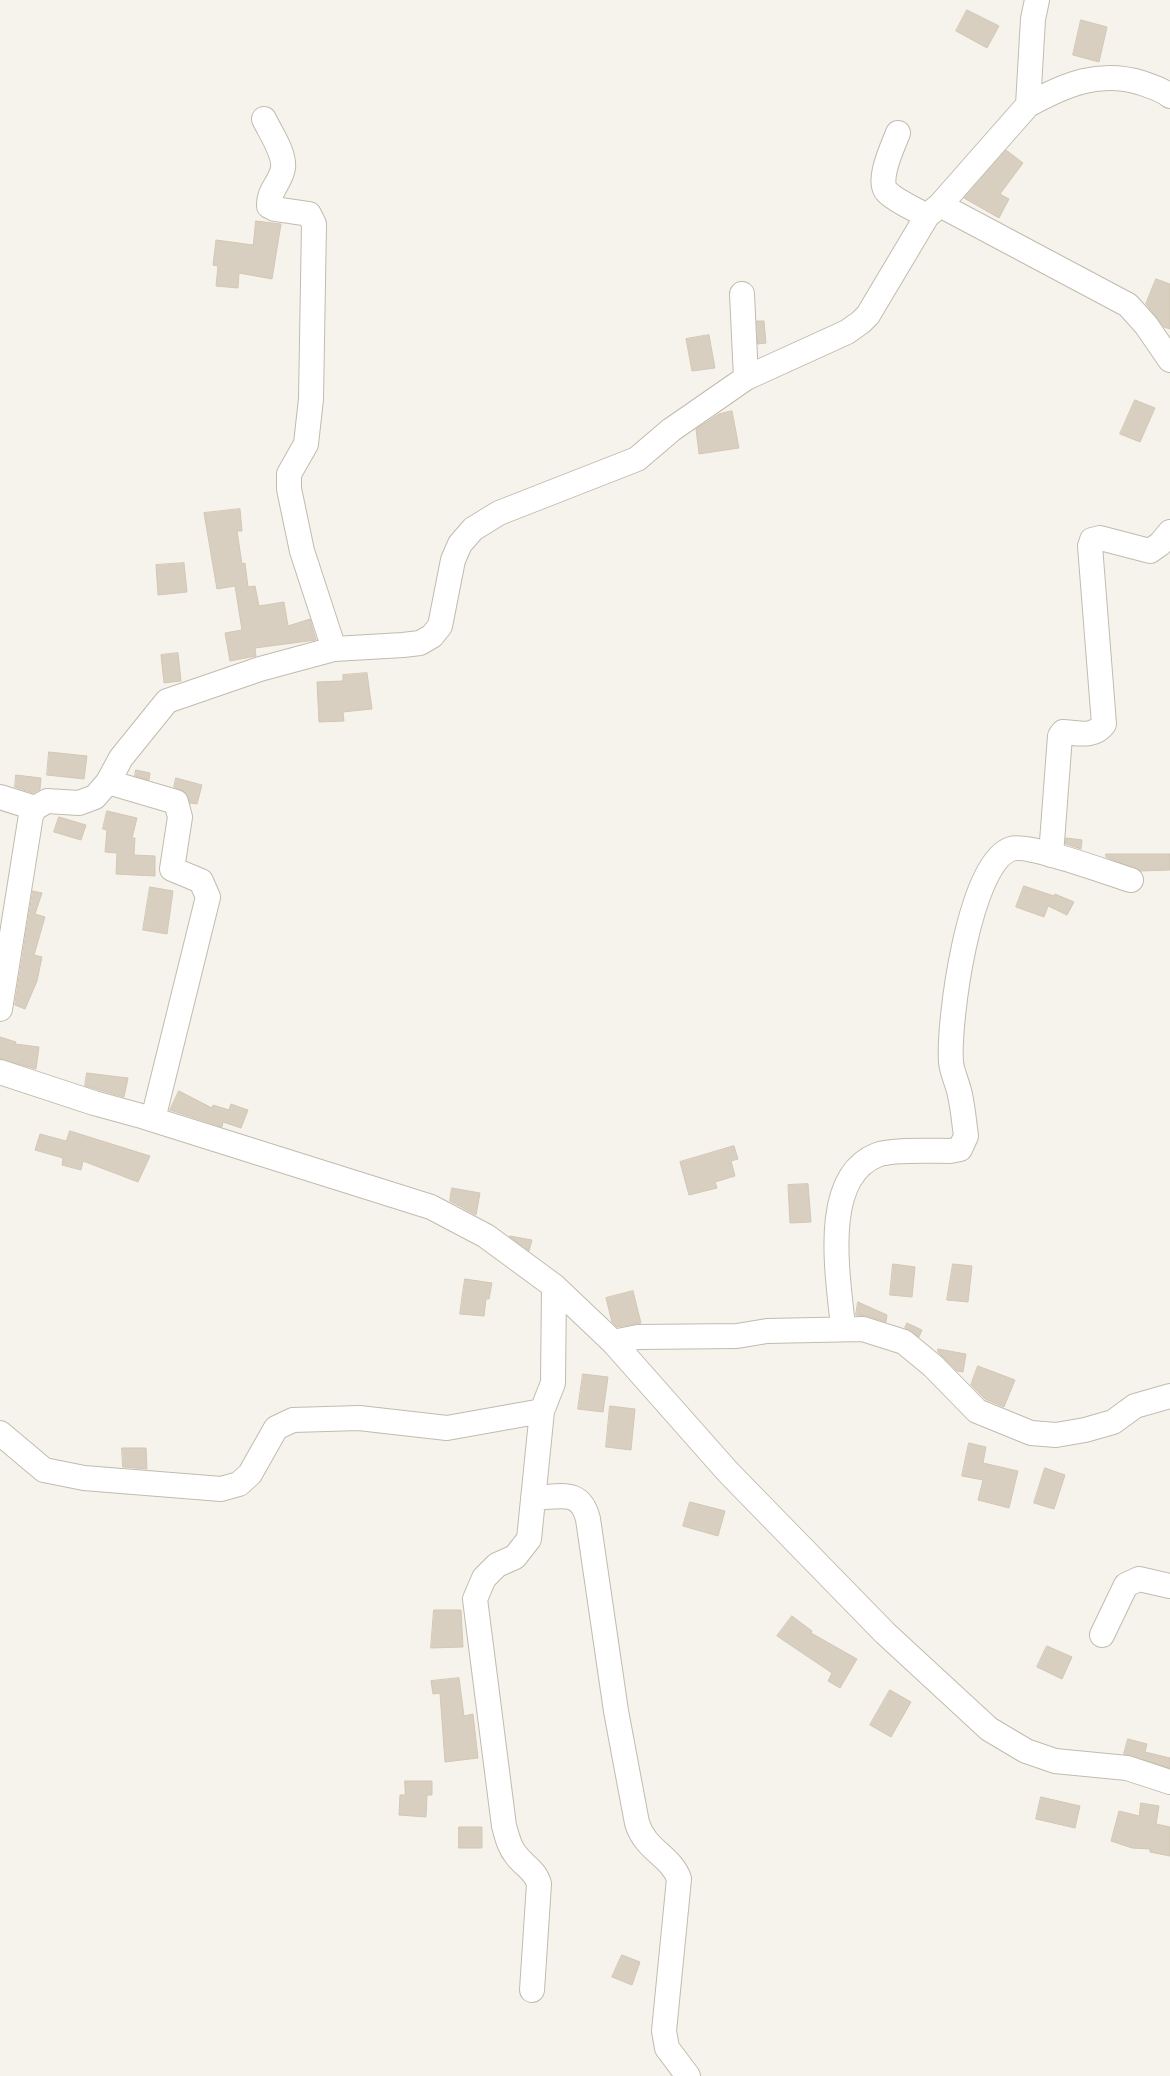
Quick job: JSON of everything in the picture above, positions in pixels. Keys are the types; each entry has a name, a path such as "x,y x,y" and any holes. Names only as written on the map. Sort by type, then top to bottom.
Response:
{"street":[{"path":"1028,106 1033,19 1037,0"},
{"path":"0,1008 31,815 35,808 47,801 78,803 95,797 108,782 121,758 168,701 260,669 334,650 420,643 432,636 440,626 453,560 460,544 473,529 499,513 638,459 679,424 746,378 839,336 861,322 874,306 934,210 1028,106 1056,90 1089,79 1121,77 1168,87"},
{"path":"264,119 280,153 283,168 268,198 269,206 275,209 309,214 314,224 311,399 306,444 289,474 290,489 302,551 334,650"},
{"path":"898,133 887,160 883,184 886,191 893,196 934,210 1128,305 1146,325 1170,360"},
{"path":"742,294 746,378"},
{"path":"1051,855 1060,736 1063,732 1090,734 1099,731 1104,724 1090,546 1092,540 1100,538 1150,550 1160,544 1170,532"},
{"path":"108,782 176,802 180,817 172,869 200,881 208,897 153,1119"},
{"path":"0,797 35,808"},
{"path":"843,1328 836,1250 838,1216 849,1181 858,1166 878,1154 950,1151 962,1146 966,1136 960,1095 951,1063 951,1031 963,943 982,888 1003,853 1019,848 1032,848 1131,880"},
{"path":"0,1072 424,1205 486,1236 554,1286 613,1342 728,1472 885,1633 989,1729 1026,1751 1055,1762 1127,1768 1170,1782"},
{"path":"532,1990 539,1884 532,1871 516,1855 508,1841 504,1826 476,1599 484,1578 498,1565 516,1556 530,1538 542,1411 553,1383 554,1286"},
{"path":"613,1342 638,1337 738,1336 767,1332 843,1328 864,1329 904,1342 922,1355 977,1411 1031,1433 1056,1435 1085,1430 1113,1422 1135,1406 1170,1396"},
{"path":"0,1433 44,1470 84,1478 221,1489 239,1484 250,1474 276,1428 293,1420 359,1418 447,1428 542,1411"},
{"path":"534,1498 576,1497 582,1502 588,1519 616,1711 637,1823 641,1836 675,1870 679,1879 664,2031 667,2048 688,2076"},
{"path":"1102,1635 1126,1585 1139,1579 1170,1586"}],"building":[{"path":"967,10 999,26 987,48 956,31"},
{"path":"1081,20 1107,27 1099,62 1073,55"},
{"path":"1006,150 1023,163 1000,194 1009,199 999,218 964,198"},
{"path":"256,221 281,224 272,279 239,273 238,288 216,286 218,266 213,265 216,240 253,245"},
{"path":"1156,279 1170,284 1170,329 1164,327 1146,304"},
{"path":"757,321 764,321 766,343 758,344"},
{"path":"709,335 715,368 692,371 686,339"},
{"path":"1135,400 1155,408 1140,442 1120,434"},
{"path":"732,411 739,448 699,454 696,429 719,414"},
{"path":"240,509 242,531 237,531 242,564 245,563 248,587 255,586 259,606 284,602 288,626 310,619 316,640 255,648 256,656 230,661 225,633 242,630 235,586 217,589 204,513"},
{"path":"184,563 187,592 158,595 156,565"},
{"path":"178,653 181,681 164,683 161,655"},
{"path":"367,673 372,709 343,712 344,721 319,722 317,682 343,681 343,675"},
{"path":"49,752 87,756 84,779 47,775"},
{"path":"136,770 150,773 149,780 135,776"},
{"path":"16,775 41,778 40,789 33,793 15,787"},
{"path":"176,778 202,785 197,804 190,803 185,792 174,787"},
{"path":"107,811 137,818 132,838 135,838 134,855 155,856 155,876 116,874 117,853 105,852 107,830 103,829"},
{"path":"59,817 86,825 81,840 54,832"},
{"path":"1066,838 1082,840 1081,849 1066,844"},
{"path":"1106,854 1170,854 1170,870 1141,871 1106,857"},
{"path":"1024,886 1054,896 1055,894 1074,902 1067,915 1048,906 1044,917 1016,907"},
{"path":"150,887 173,891 167,934 143,930"},
{"path":"33,891 42,893 35,914 45,917 34,955 42,957 37,981 25,1009 15,1005"},
{"path":"0,1037 16,1042 15,1044 39,1047 36,1069 0,1059"},
{"path":"87,1073 128,1078 124,1097 85,1086"},
{"path":"179,1091 212,1108 213,1105 229,1110 231,1104 248,1110 241,1128 223,1122 222,1127 170,1110"},
{"path":"70,1131 150,1156 138,1182 83,1161 81,1170 62,1165 63,1158 35,1150 40,1134 66,1141"},
{"path":"734,1146 738,1159 731,1161 735,1176 715,1182 717,1188 689,1195 680,1162"},
{"path":"808,1184 811,1222 790,1223 788,1185"},
{"path":"452,1188 480,1193 476,1215 450,1201"},
{"path":"510,1237 532,1240 529,1251"},
{"path":"893,1264 915,1267 912,1297 890,1295"},
{"path":"953,1264 972,1266 968,1302 947,1300"},
{"path":"465,1279 492,1283 489,1299 486,1299 484,1316 460,1314"},
{"path":"633,1291 641,1323 617,1327 612,1322 606,1298"},
{"path":"858,1302 887,1315 886,1322 867,1316 856,1315"},
{"path":"907,1323 922,1330 919,1337 905,1328"},
{"path":"938,1349 966,1354 963,1372 957,1371 938,1352"},
{"path":"978,1366 1015,1380 1004,1407 985,1399 971,1385"},
{"path":"583,1374 608,1377 603,1412 578,1409"},
{"path":"610,1406 635,1409 631,1450 606,1447"},
{"path":"969,1443 986,1447 983,1463 1018,1471 1009,1508 978,1500 983,1480 962,1476"},
{"path":"122,1448 146,1448 147,1469 123,1467"},
{"path":"1045,1468 1065,1475 1054,1509 1034,1503"},
{"path":"690,1502 725,1511 718,1536 683,1526"},
{"path":"434,1610 461,1610 463,1647 431,1648"},
{"path":"792,1616 812,1631 811,1633 857,1659 840,1688 828,1681 832,1673 777,1636"},
{"path":"1047,1646 1072,1657 1062,1679 1037,1667"},
{"path":"459,1678 464,1716 473,1714 478,1758 445,1762 440,1693 433,1694 431,1681"},
{"path":"890,1690 911,1702 891,1737 870,1725"},
{"path":"1128,1739 1147,1744 1145,1752 1170,1758 1170,1768 1124,1754"},
{"path":"405,1781 432,1781 432,1795 427,1795 426,1817 399,1815 400,1795 405,1795"},
{"path":"1041,1797 1080,1806 1075,1828 1036,1819"},
{"path":"1141,1803 1159,1806 1156,1824 1170,1827 1170,1856 1150,1852 1150,1849 1132,1848 1111,1841 1119,1811 1139,1816"},
{"path":"459,1827 482,1827 482,1848 459,1848"},
{"path":"622,1955 640,1962 632,1985 612,1977"}]}
